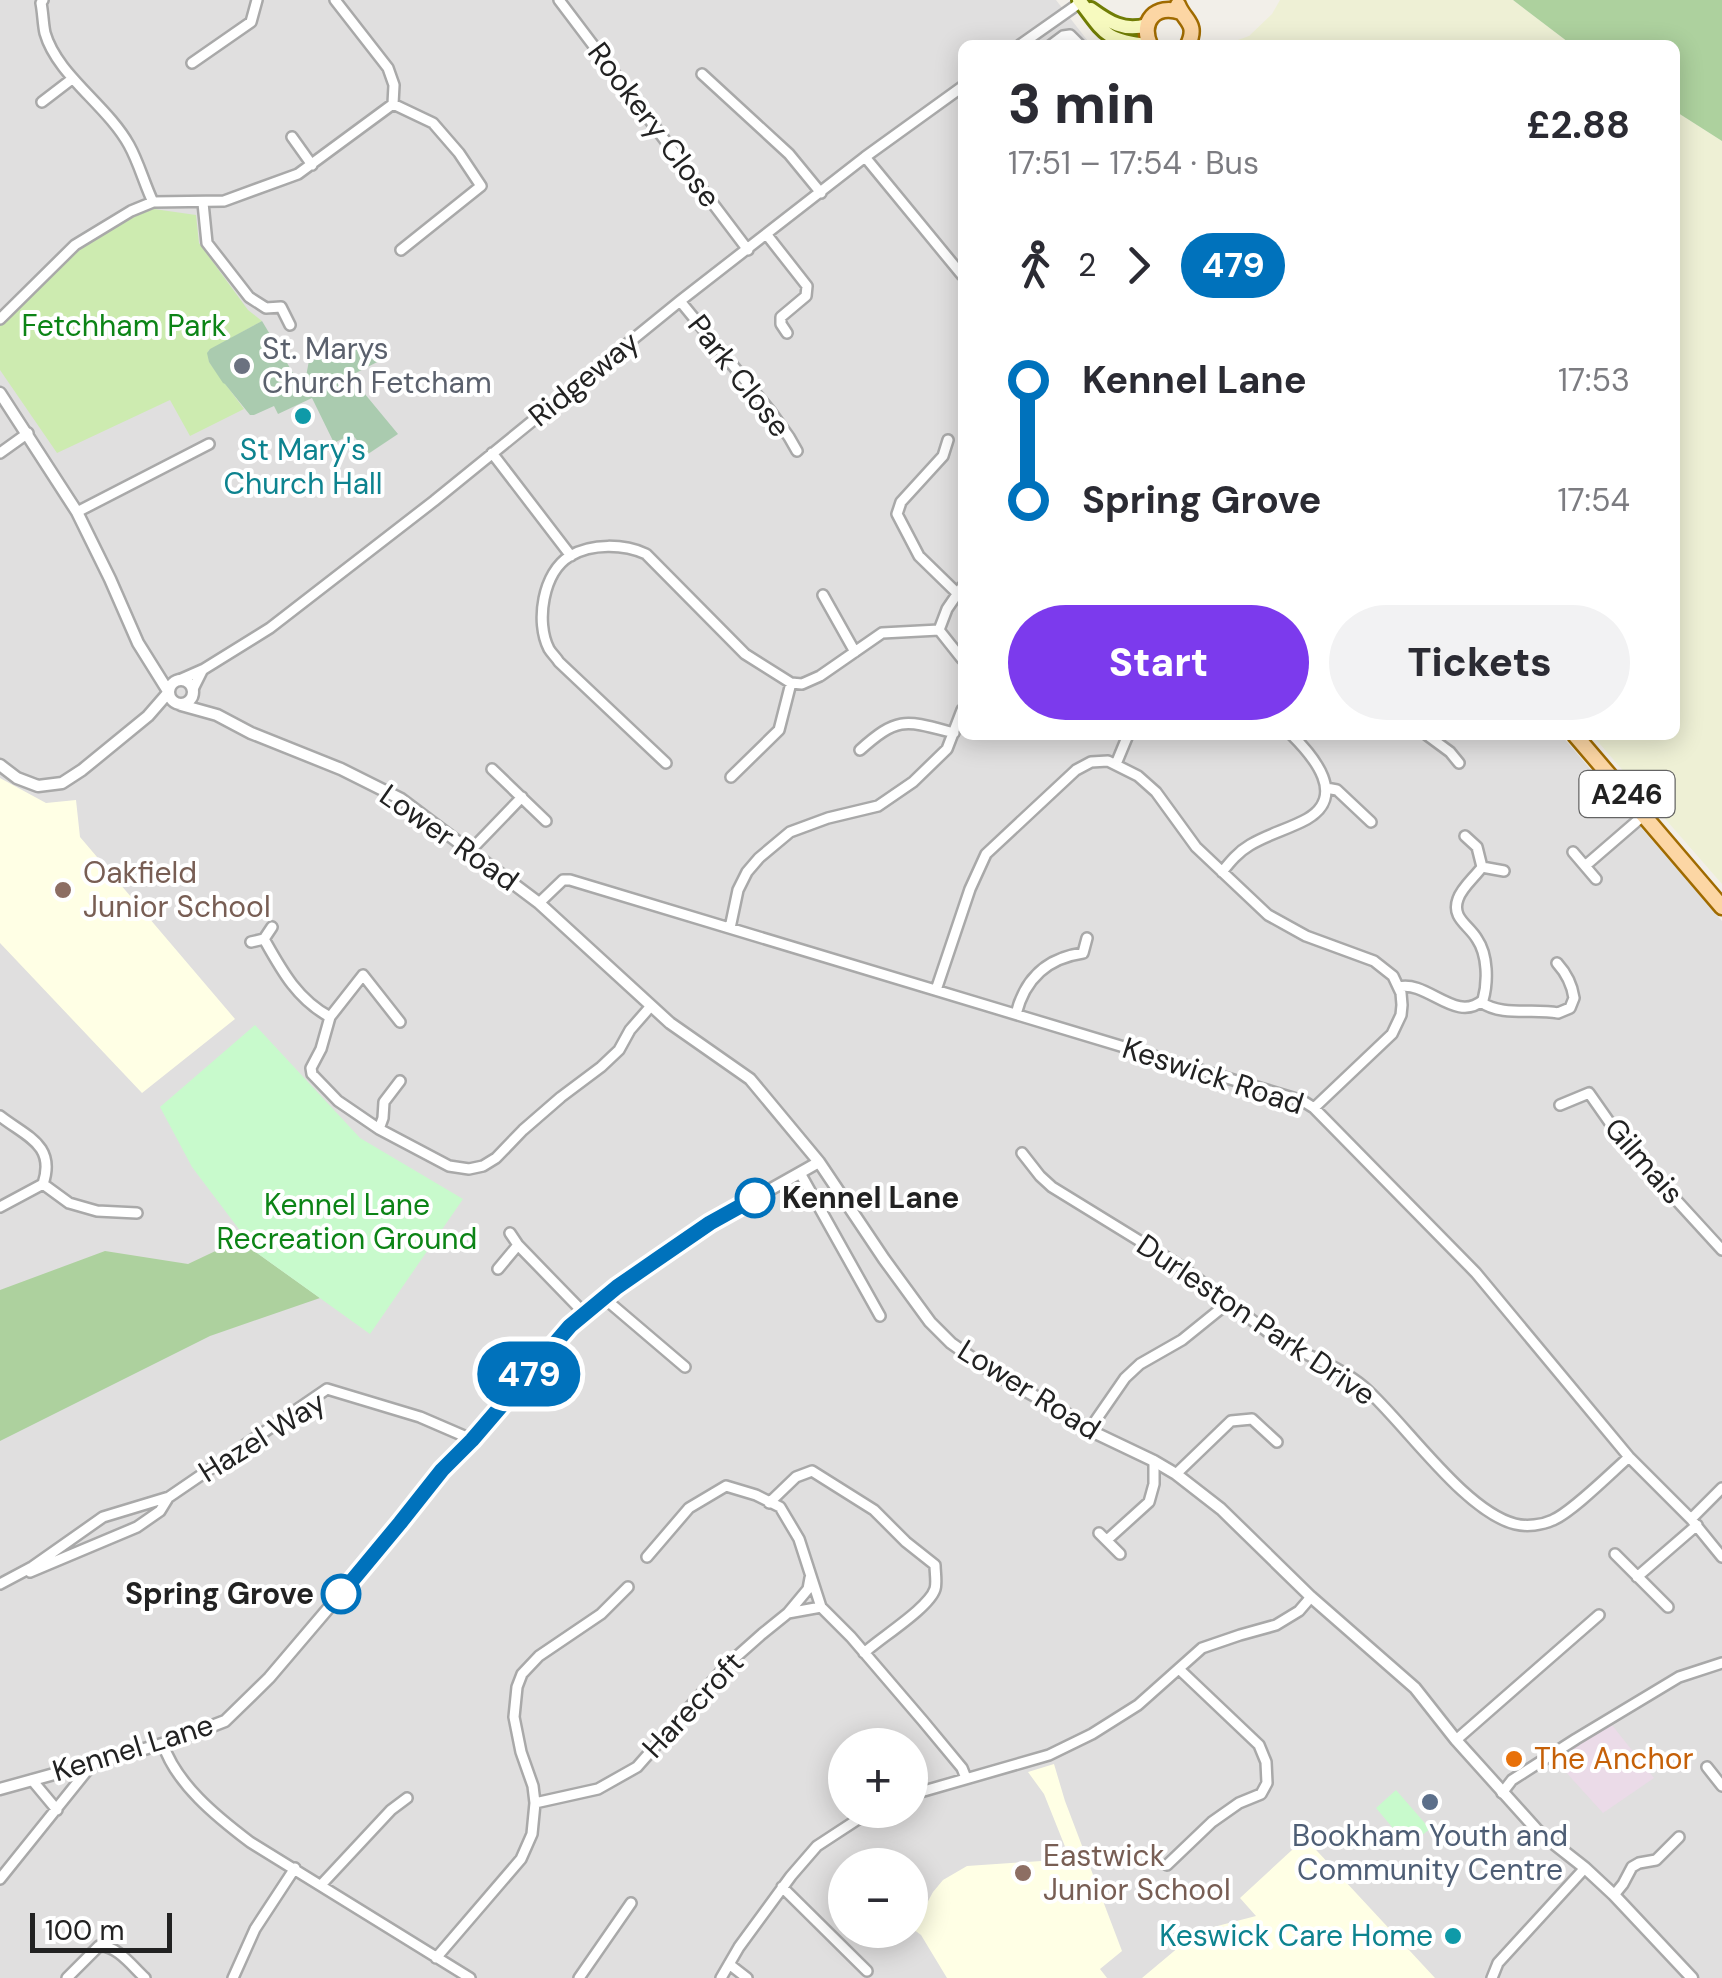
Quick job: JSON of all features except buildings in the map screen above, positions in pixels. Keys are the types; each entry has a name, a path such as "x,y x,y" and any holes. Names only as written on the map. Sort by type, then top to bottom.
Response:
{"main road":[{"path":"1147,40 1156,0"},
{"path":"1080,1 1123,27 1140,27 1166,9 1178,6 1192,28 1190,40"},
{"path":"1080,1 1098,26 1119,40"},
{"name":"A246","path":"1578,740 1722,907"}],"street":[{"path":"192,62 251,22 258,0"},
{"path":"335,0 388,68 394,85 393,104"},
{"name":"Rookery Close","path":"560,0 748,250"},
{"path":"40,1 46,35 72,79 100,104 129,145 153,202"},
{"path":"1034,40 1080,1"},
{"path":"702,74 789,154 821,193"},
{"path":"42,102 72,79"},
{"name":"Ridgeway","path":"178,680 204,669 270,628 680,301 958,90"},
{"path":"0,320 75,244 130,211 153,202 224,201 298,174 393,104"},
{"path":"393,104 432,123 481,186 401,250"},
{"path":"292,137 312,165"},
{"path":"865,157 958,270"},
{"path":"203,203 207,242 248,296 266,308 281,308 290,326"},
{"path":"767,235 807,286 806,296 780,318 787,333"},
{"name":"Park Close","path":"680,301 771,412 797,451"},
{"path":"0,393 77,512 129,625 171,700 179,704"},
{"path":"0,453 28,433"},
{"path":"948,440 944,456 900,502 897,514 919,556 958,588"},
{"path":"77,512 209,444"},
{"path":"492,453 570,556"},
{"path":"666,763 549,649 544,604 555,573 570,556 616,546 646,554 744,654 791,683 802,684 820,676 882,634 939,630"},
{"path":"939,630 958,594"},
{"path":"823,595 855,652"},
{"path":"939,630 958,654"},
{"name":"Lower Road","path":"153,668 189,683 202,703 251,733 401,798 539,903 688,1036 750,1079 819,1162 884,1259 938,1330 974,1361 1089,1430 1176,1474 1221,1510 1311,1597 1416,1688 1456,1740 1538,1831 1614,1895 1692,1978"},
{"name":"Ridgeway","path":"193,690 204,669"},
{"path":"0,765 17,778 38,786 62,783 157,709 178,680"},
{"path":"731,777 779,730 791,683"},
{"path":"157,709 191,699 193,690"},
{"name":"Lower Road","path":"179,704 217,715"},
{"path":"730,928 738,890 747,872 790,832 878,806 914,782 947,749 958,722"},
{"path":"860,750 889,726 917,723 954,733"},
{"path":"1116,764 1126,740"},
{"path":"1222,872 1246,847 1312,816 1322,804 1326,788 1322,772 1296,740"},
{"path":"1434,740 1459,763"},
{"path":"936,990 986,854 1084,764 1116,764 1156,792 1186,836 1268,915 1306,936 1374,962 1388,971 1399,987 1401,1015 1392,1034 1314,1108"},
{"path":"492,769 546,821"},
{"path":"1326,788 1337,790 1371,822"},
{"path":"1046,796 1054,806"},
{"path":"471,850 522,797"},
{"path":"1358,810 1366,802"},
{"path":"1585,866 1644,815"},
{"path":"1470,836 1482,867"},
{"path":"1573,852 1596,879"},
{"path":"1399,987 1412,986 1460,1006 1474,1007 1481,1002 1486,981 1482,948 1456,910 1458,898 1482,867"},
{"path":"1482,867 1504,871"},
{"name":"Keswick Road","path":"539,903 566,879 1303,1101 1476,1273 1629,1456 1722,1556"},
{"path":"251,942 264,939 272,927"},
{"path":"1016,1014 1023,991 1043,969 1060,958 1088,952 1087,938"},
{"path":"264,939 295,991 330,1017"},
{"path":"1481,1002 1491,1008 1566,1011 1574,998 1573,991 1557,963"},
{"path":"400,1022 363,975 330,1017 312,1074 338,1101 379,1129 450,1166 469,1169 496,1158 560,1098 601,1068 651,1006"},
{"path":"379,1129 384,1102 400,1081"},
{"name":"Gilmais","path":"1560,1106 1589,1093 1624,1143 1722,1250"},
{"path":"0,1207 36,1190 48,1170 42,1149 1,1117"},
{"name":"Durleston Park Drive","path":"1022,1153 1052,1187 1153,1248 1277,1339 1362,1385 1462,1488 1484,1508 1514,1524 1538,1524 1560,1516 1629,1456"},
{"name":"Kennel Lane","path":"0,1788 162,1744 225,1720 258,1689 442,1470 570,1326 710,1223 819,1162"},
{"path":"800,1173 880,1316"},
{"path":"43,1184 69,1203 137,1214"},
{"path":"510,1233 585,1314"},
{"path":"498,1269 518,1246"},
{"path":"604,1298 685,1367"},
{"path":"1089,1430 1125,1378 1140,1364 1182,1340 1229,1302"},
{"name":"Hazel Way","path":"5,1583 103,1517 169,1497 327,1390 420,1417 472,1440"},
{"path":"1176,1474 1230,1421 1252,1419 1277,1442"},
{"path":"1120,1554 1103,1537 1149,1502 1154,1461"},
{"path":"769,1502 796,1478 812,1470 874,1510 935,1565 935,1590 917,1613 864,1653"},
{"path":"647,1557 689,1508 726,1486 780,1507 799,1540 820,1607 933,1732 966,1778"},
{"path":"1637,1577 1694,1522 1722,1488"},
{"name":"Hazel Way","path":"5,1583 136,1527 160,1511 169,1497"},
{"path":"1615,1554 1668,1606"},
{"name":"Harecroft","path":"536,1803 598,1789 636,1766 726,1666 788,1613 808,1589 811,1574"},
{"path":"436,1958 521,1859 532,1834 536,1803 514,1717 522,1674 539,1656 601,1614 628,1587"},
{"path":"928,1790 1050,1756 1138,1705 1202,1648 1276,1625 1299,1611 1311,1597"},
{"name":"Harecroft","path":"788,1613 820,1607"},
{"path":"1456,1740 1598,1615"},
{"path":"1502,1793 1512,1780 1642,1698 1678,1678 1722,1662"},
{"path":"1168,1866 1212,1822 1239,1803 1261,1794 1267,1782 1266,1762 1259,1744 1180,1668"},
{"path":"162,1744 177,1771 201,1800 250,1842 470,1978"},
{"path":"0,1879 94,1762"},
{"path":"1707,1767 1722,1786"},
{"path":"32,1780 57,1810"},
{"path":"321,1885 390,1810 407,1798"},
{"path":"720,1978 782,1887 817,1846 844,1828"},
{"path":"1614,1895 1632,1867 1656,1860 1679,1838"},
{"path":"233,1978 255,1928 295,1868"},
{"path":"1492,1978 1498,1963 1585,1868"},
{"path":"782,1887 867,1971"},
{"path":"579,1978 631,1903"},
{"path":"67,1978 99,1946 106,1945 145,1978"},
{"path":"729,1964 748,1978"}],"shaded area":[{"path":"0,0 1056,0 1087,40 958,40 958,740 1565,740 1722,921 1722,1978 0,1978"},
{"path":"1280,0 1513,0 1565,40 1238,40 1249,36 1272,14"},
{"path":"1680,114 1722,141 1722,884 1596,740 1680,740"},
{"path":"262,321 302,388 310,355 319,350 347,347 385,358 350,376 398,434 368,454 352,434 334,443 312,398 278,414 274,406 250,415 223,383 207,353"},
{"name":"Oakfield Junior School","path":"0,778 46,803 76,800 80,837 235,1019 142,1093 0,943"},
{"path":"1608,1720 1654,1778 1603,1813 1553,1758"},
{"name":"Eastwick Junior School","path":"1054,1764 1122,1951 1100,1969 1107,1978 947,1978 928,1947 928,1901 943,1880 967,1866 1070,1859 1044,1794 1028,1772"},
{"path":"1305,1838 1435,1978 1142,1978 1198,1931 1256,1916 1240,1898"}],"green space":[{"path":"1513,0 1722,0 1722,141 1680,114 1680,40 1565,40"},
{"name":"Fetchham Park","path":"154,209 196,215 199,243 248,310 262,321 208,351 209,362 244,409 190,436 170,400 57,453 0,370 0,326 89,243 130,218"},
{"name":"Kennel Lane Recreation Ground","path":"255,1025 360,1138 463,1199 370,1334 257,1253 192,1167 160,1107"},
{"path":"243,1238 257,1253 320,1298 210,1336 0,1441 0,1290 105,1251 188,1264"},
{"path":"1396,1790 1430,1829 1408,1846 1376,1808"}],"bus line":[{"name":"479","path":"341,1594 442,1470 570,1326 617,1287 710,1223 755,1198"}],"place":[{"name":"St. Marys Church Fetcham","path":"242,366"},
{"name":"St Mary's Church Hall","path":"303,416"},
{"name":"Oakfield Junior School","path":"63,890"},
{"name":"Kennel Lane","path":"755,1198"},
{"name":"Spring Grove","path":"341,1594"},
{"name":"The Anchor","path":"1514,1759"},
{"name":"Bookham Youth and Community Centre","path":"1430,1802"},
{"name":"Eastwick Junior School","path":"1023,1873"},
{"name":"Keswick Care Home","path":"1453,1936"}]}
